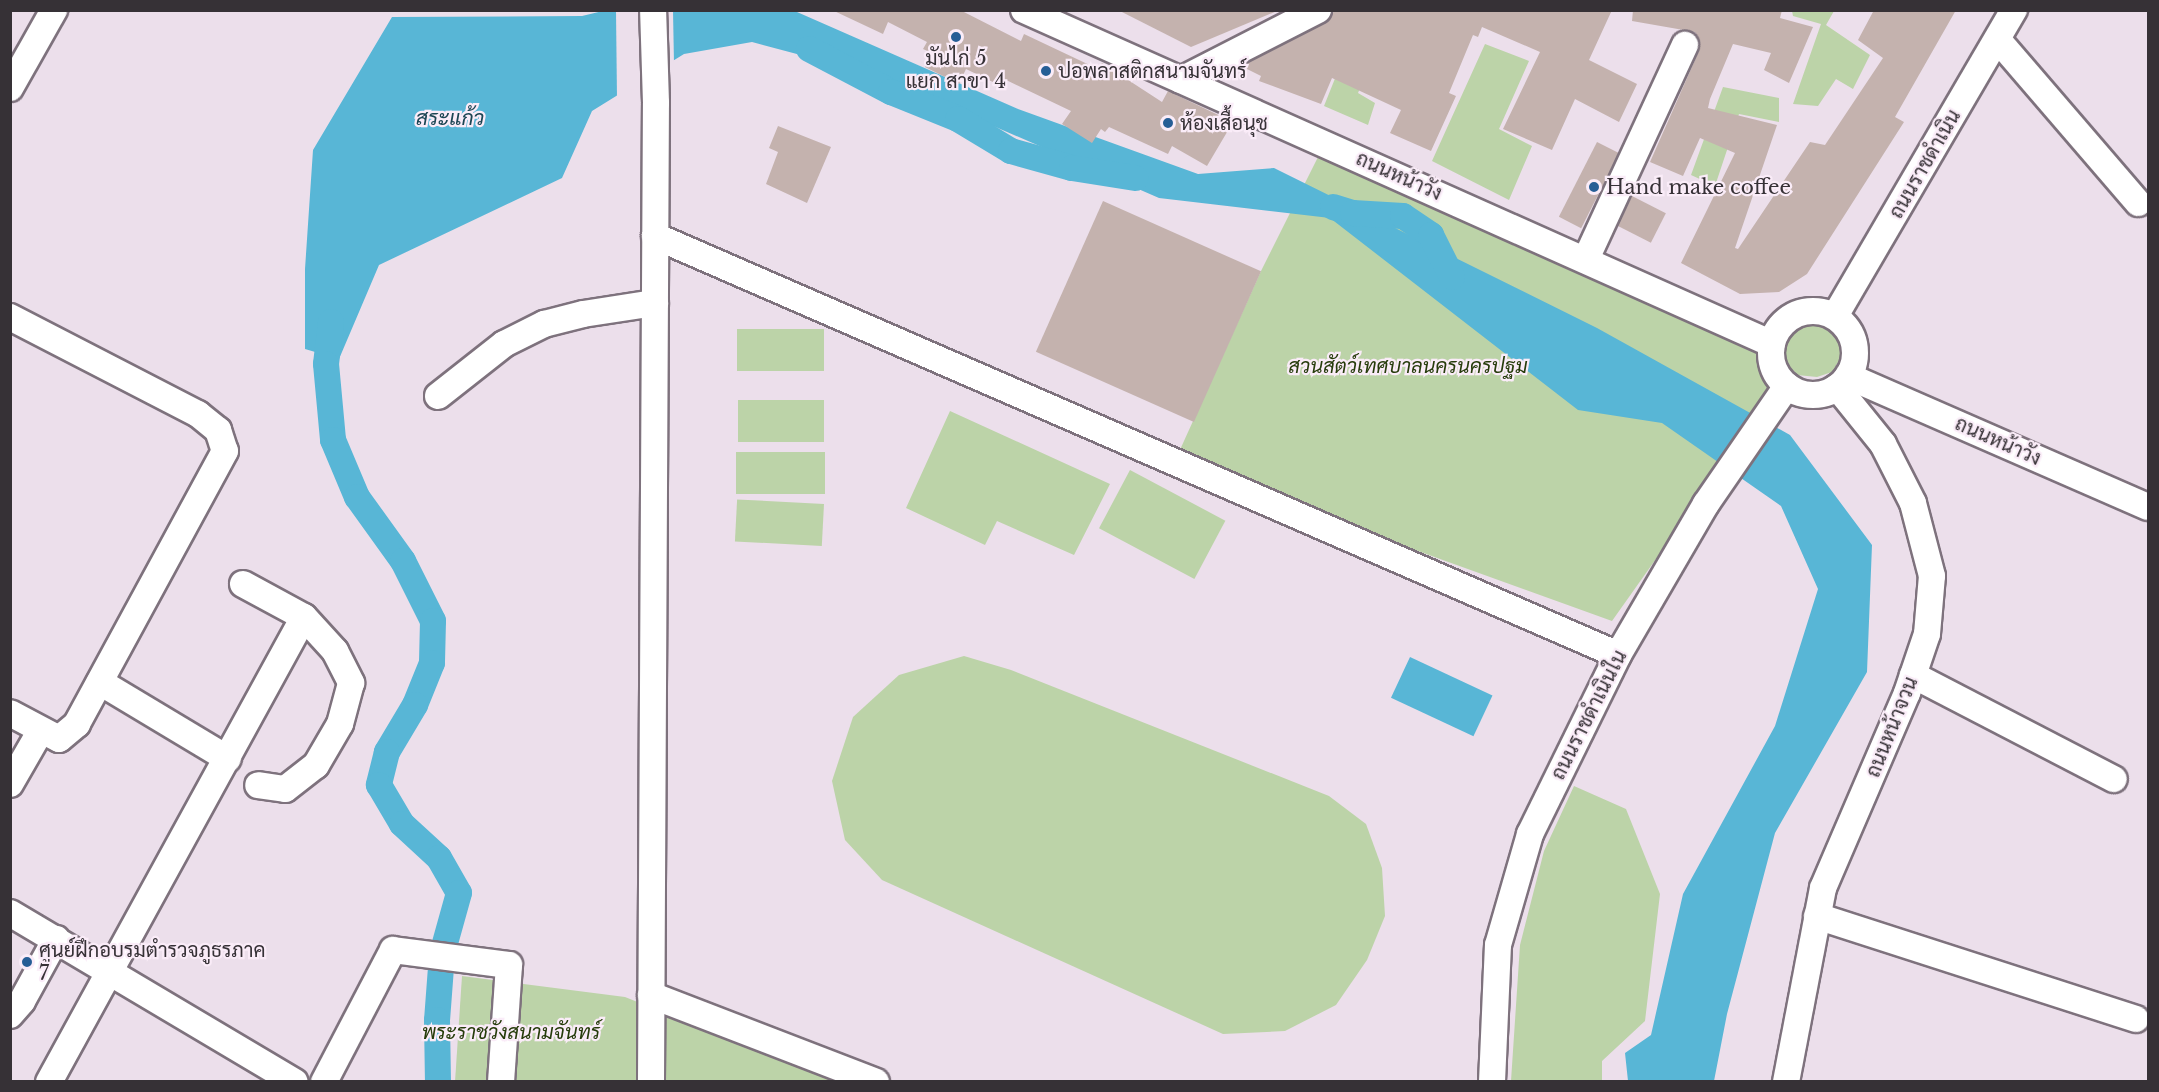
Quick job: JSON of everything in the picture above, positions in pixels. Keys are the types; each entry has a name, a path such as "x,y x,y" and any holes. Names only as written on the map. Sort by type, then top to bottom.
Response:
{"street":[{"path":"10,88 54,10"},
{"path":"651,1082 656,103 653,10"},
{"name":"ถนนหน้าวัง","path":"1024,10 1772,344"},
{"path":"1181,80 1318,10"},
{"name":"ถนนราชดำเนิน","path":"1834,316 2014,10"},
{"path":"1998,40 2138,202"},
{"path":"1586,259 1686,45"},
{"path":"655,236 1618,655"},
{"path":"438,396 504,344 544,324 583,314 655,303"},
{"path":"1809,310 1834,316 1852,336 1854,363 1843,381 1812,395 1787,386 1774,367 1772,344 1781,326 1796,314 1809,310"},
{"path":"10,316 198,414 224,441 225,451 100,682 69,734 59,739 10,713"},
{"name":"ถนนหน้าวัง","path":"1843,381 2148,507"},
{"name":"ถนนหน้าจวน","path":"1786,1082 1823,888 1913,675 1927,634 1932,576 1913,503 1883,444 1843,381"},
{"name":"ถนนราชดำเนินใน","path":"1492,1082 1498,945 1530,834 1618,655 1706,504 1763,417 1787,386"},
{"path":"243,584 304,617 335,651 351,683 340,724 316,765 285,789 258,785"},
{"path":"49,1082 304,617"},
{"path":"1913,675 2114,779"},
{"path":"100,682 228,759"},
{"path":"10,784 41,729"},
{"path":"10,913 295,1082"},
{"path":"1817,916 2136,1019"},
{"path":"10,1015 22,1001 56,939"},
{"path":"324,1082 393,950 509,965 501,1082"},
{"path":"651,995 876,1082"}],"green space":[{"path":"1362,11 1391,12 1358,93 1375,103 1368,125 1324,106"},
{"path":"1792,11 1834,11 1826,25 1870,55 1853,89 1836,79 1818,106 1793,104 1821,24 1793,16"},
{"path":"1485,44 1529,61 1499,129 1532,146 1509,200 1432,161"},
{"path":"1723,87 1779,98 1779,122 1739,114 1715,186 1691,175"},
{"name":"สวนสัตว์เทศบาลนครนครปฐม","path":"1325,143 1784,342 1793,325 1812,322 1829,328 1840,343 1840,359 1832,372 1817,377 1797,375 1793,370 1782,381 1612,621 1174,463 1261,271"},
{"path":"737,329 824,329 824,371 737,371"},
{"path":"738,400 824,400 824,442 738,442"},
{"path":"950,411 1110,484 1074,555 997,521 985,545 906,508"},
{"path":"736,452 825,452 825,494 736,494"},
{"path":"1130,470 1225,521 1194,579 1099,528"},
{"path":"737,499 824,504 822,546 735,541"},
{"path":"964,656 1011,670 1329,796 1366,824 1382,868 1385,916 1367,960 1336,1005 1285,1031 1223,1034 882,880 845,840 832,781 853,717 899,675"},
{"path":"1574,786 1626,809 1660,894 1645,1021 1602,1061 1602,1081 1511,1081 1520,945 1544,851"},
{"name":"พระราชวังสนามจันทร์","path":"462,976 625,997 835,1081 455,1082"}],"water":[{"name":"สระแก้ว","path":"607,10 797,12 1018,109 1198,174 1274,168 1597,328 1790,435 1872,545 1867,672 1775,833 1727,1014 1714,1081 1628,1081 1625,1053 1651,1035 1683,894 1775,726 1818,589 1781,506 1662,423 1578,410 1330,218 1159,198 876,75 752,42 684,54 592,111 562,178 379,265 339,359 305,349 305,269 313,150 392,17 582,16"},
{"path":"1410,657 1492,695 1473,736 1391,698"}],"pier":[{"path":"616,11 673,11 674,64 617,99"}],"building":[{"path":"832,10 960,10 1021,41 1024,34 1098,69 1102,63 1162,102 1168,91 1233,122 1207,166 1172,146 1168,154 1109,127 1105,132 1101,129 1092,143 1062,124 1071,111 1002,78 999,85 966,69 959,84 925,67 932,53 923,49 927,42 888,22 883,34"},
{"path":"1118,10 1277,10 1277,11 1191,47"},
{"path":"1335,10 1612,10 1589,60 1637,84 1619,122 1575,99 1552,150 1503,129 1540,52 1482,27 1478,37 1473,35 1449,93 1456,96 1431,151 1390,133 1401,110 1332,78 1321,104 1259,81 1261,76 1241,66 1325,23"},
{"path":"1633,10 1782,10 1780,18 1813,27 1789,83 1764,70 1771,53 1733,44 1710,99 1708,108 1777,125 1735,248 1738,249 1810,142 1825,145 1883,58 1858,40 1874,10 1956,10 1895,117 1904,122 1807,274 1779,292 1740,294 1681,263 1735,153 1700,138 1683,176 1650,162 1699,51 1698,37 1695,32 1632,21"},
{"path":"778,126 831,147 807,203 766,184 778,152 769,148"},
{"name":"Hand make coffee","path":"1597,142 1619,153 1581,228 1559,217"},
{"path":"1632,196 1666,213 1651,243 1617,225"},
{"path":"1103,201 1261,271 1194,422 1036,352"}],"waterway":[{"path":"809,49 891,92 958,119 1011,151 1072,168 1135,178"},
{"path":"1333,207 1353,213 1403,216 1431,235 1452,277"},
{"path":"331,322 326,364 333,440 357,497 403,561 433,621 432,663 415,705 387,752 379,785 402,824 439,858 459,893 442,954 437,1020 438,1082"}],"place":[{"name":"มันไก่ 5 แยก สาขา 4","path":"956,37"},
{"name":"ปอพลาสติกสนามจันทร์","path":"1046,71"},
{"name":"ห้องเสื้อนุช","path":"1168,123"},
{"name":"Hand make coffee","path":"1594,187"},
{"name":"ศูนย์ฝึกอบรมตำรวจภูธรภาค 7","path":"27,962"}]}
